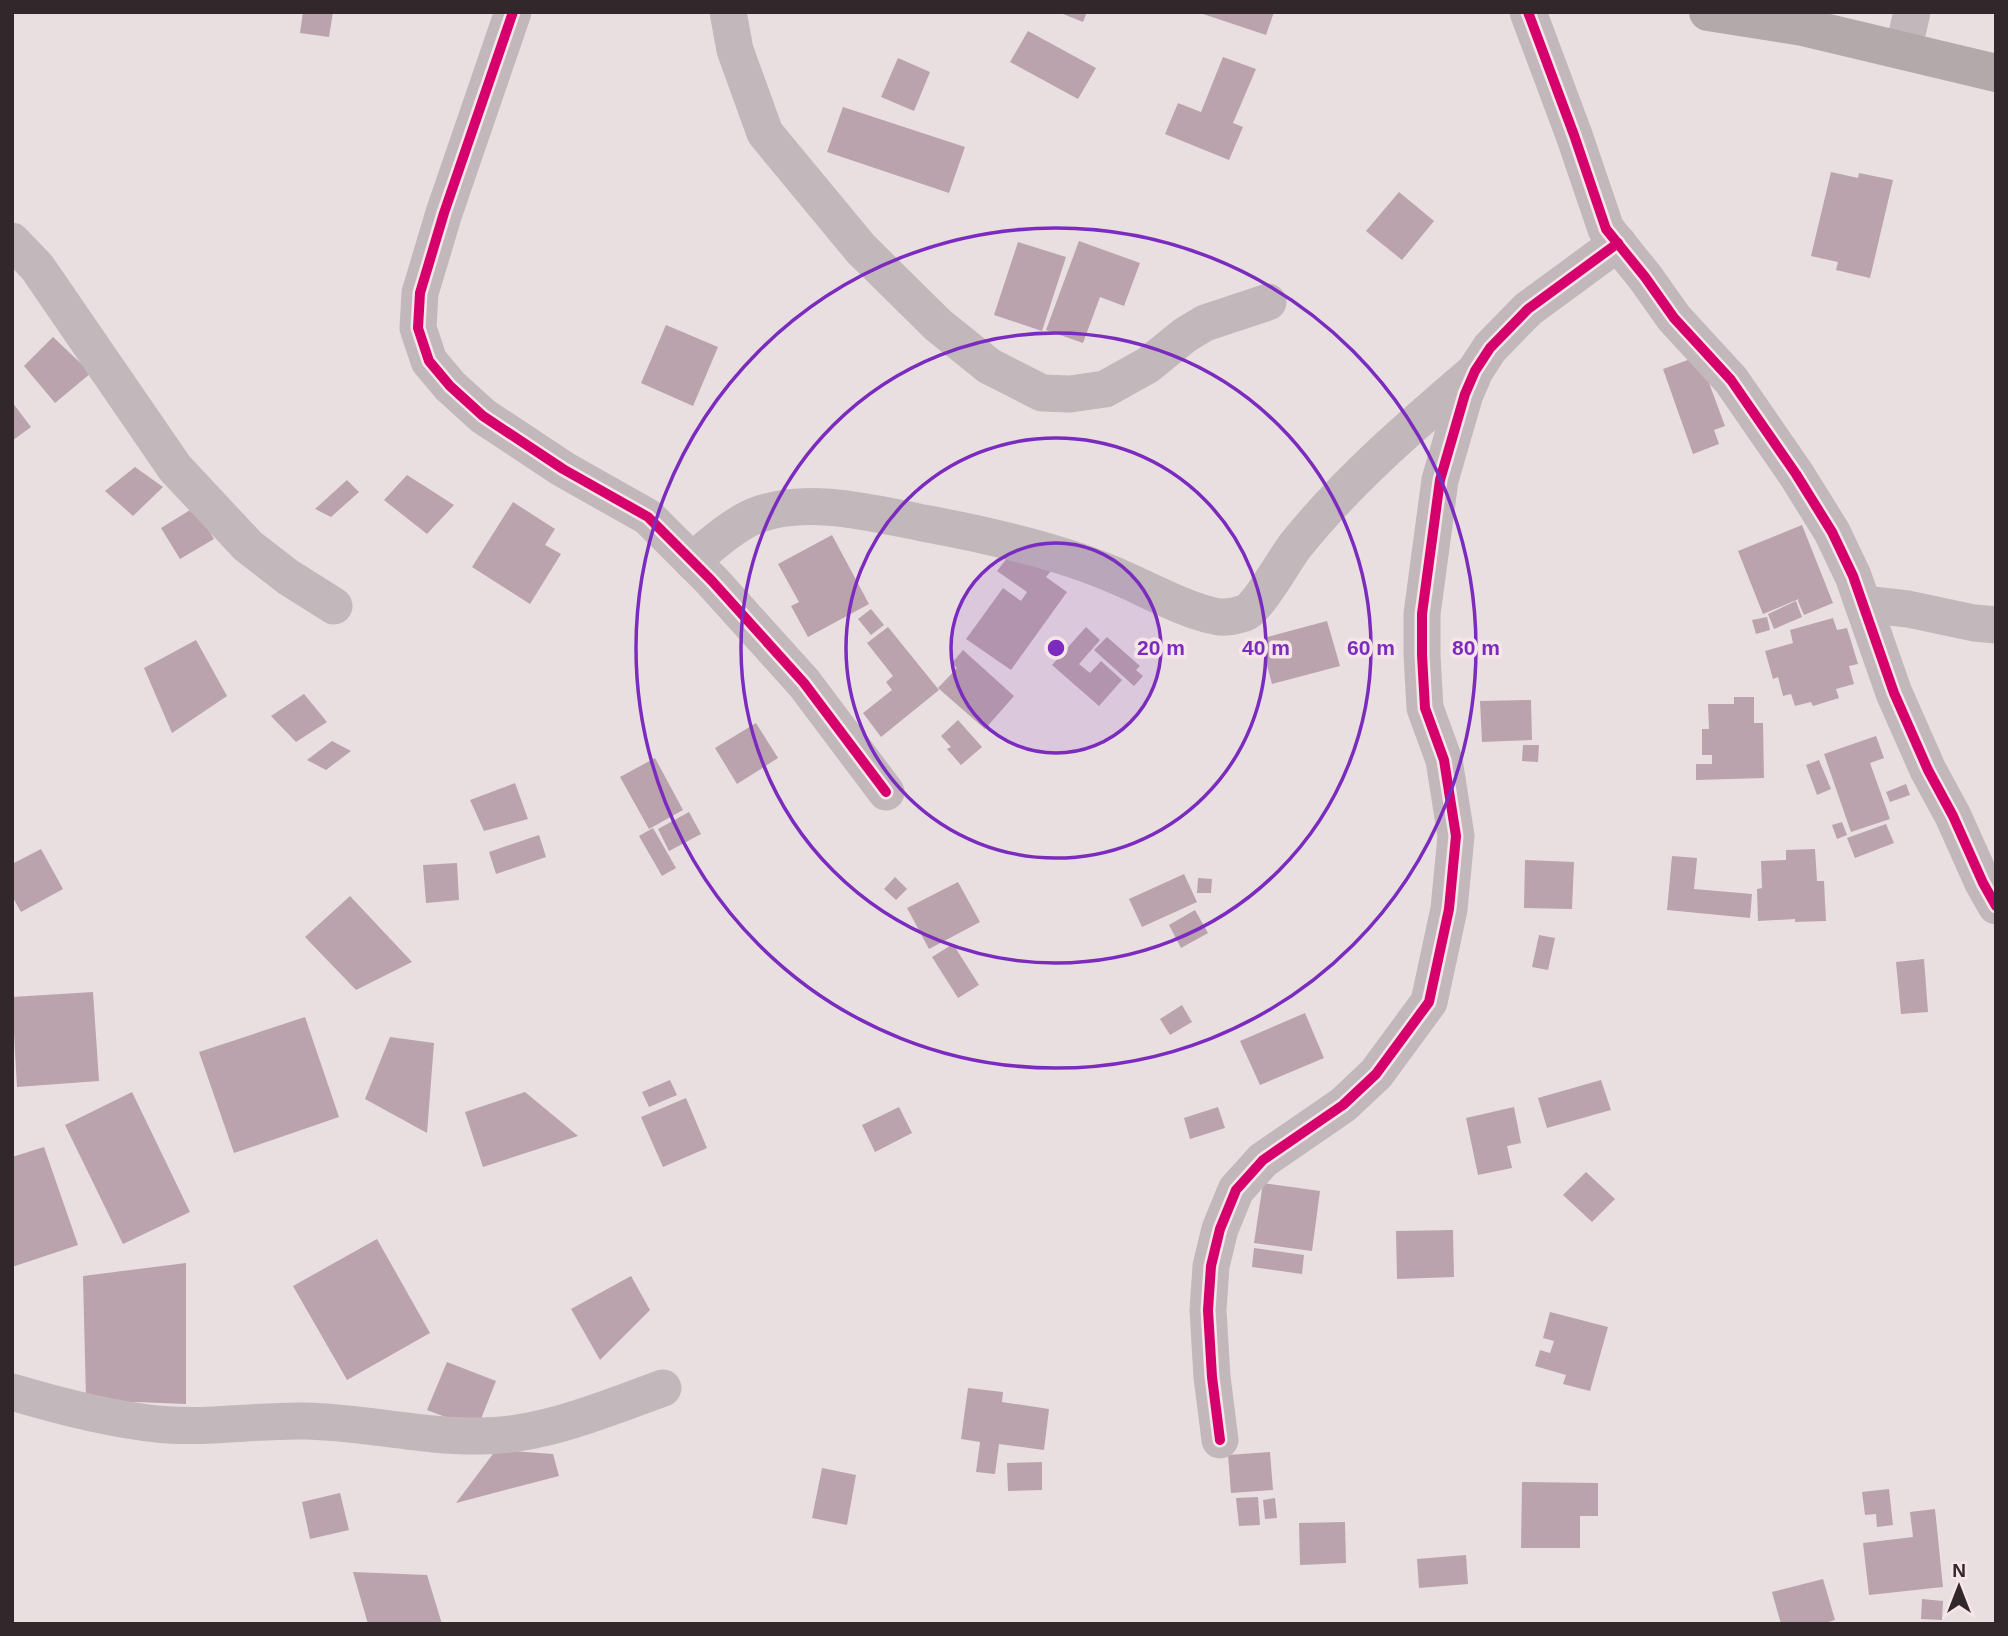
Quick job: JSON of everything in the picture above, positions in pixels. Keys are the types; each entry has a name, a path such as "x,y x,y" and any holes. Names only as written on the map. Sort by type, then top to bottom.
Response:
{"main road":[{"path":"1708,12 1803,26 1996,74"}],"street":[{"path":"513,12 420,293 418,328 429,361 450,386 483,416 563,469 648,517 804,683 886,792"},
{"path":"728,12 735,50 765,133 861,249 938,325 989,366 1042,393 1070,394 1105,389 1148,365 1185,335 1205,323 1268,302"},
{"path":"1528,12 1606,229 1645,276 1674,318 1731,380 1796,474 1832,532 1853,576 1899,706 1996,906"},
{"path":"1903,51 1912,12"},
{"path":"12,241 37,267 175,468 211,509 248,546 334,606"},
{"path":"1220,1440 1212,1377 1208,1310 1210,1277 1220,1229 1236,1190 1262,1160 1343,1105 1376,1074 1429,1002 1449,909 1456,836 1444,760 1425,708 1422,614 1440,480 1465,394 1475,370 1490,348 1528,309 1618,243"},
{"path":"692,561 719,538 756,516 788,508 835,508 974,532 1105,571 1215,617 1232,617 1250,611 1295,546 1341,495 1396,439 1475,370"},
{"path":"1863,604 1996,625"},
{"path":"12,1392 68,1408 158,1424 350,1422 439,1434 481,1436 524,1432 580,1418 663,1388"}],"building":[{"path":"303,12 333,12 329,37 300,33"},
{"path":"1058,12 1087,12 1083,22"},
{"path":"1197,12 1274,12 1266,35"},
{"path":"1028,31 1096,68 1078,99 1010,62"},
{"path":"1223,57 1256,69 1233,123 1243,127 1229,160 1165,134 1178,103 1201,112"},
{"path":"898,58 930,72 914,111 881,97"},
{"path":"843,107 965,147 949,193 827,152"},
{"path":"1831,172 1858,178 1859,173 1893,180 1870,278 1836,270 1838,262 1811,256"},
{"path":"1399,192 1434,221 1402,260 1366,231"},
{"path":"1079,241 1140,263 1124,306 1100,297 1083,343 1046,330"},
{"path":"1018,242 1066,257 1042,331 994,315"},
{"path":"666,325 718,347 693,406 641,383"},
{"path":"53,337 91,373 55,403 24,366"},
{"path":"1699,356 1725,426 1714,430 1719,444 1693,454 1663,369"},
{"path":"12,402 31,427 12,441"},
{"path":"135,467 163,487 133,516 105,491"},
{"path":"407,475 454,505 427,534 384,500"},
{"path":"347,480 359,492 331,517 315,509"},
{"path":"513,502 555,529 545,545 561,554 530,604 472,567"},
{"path":"195,507 214,539 180,559 161,528"},
{"path":"1802,525 1833,603 1804,615 1799,599 1763,614 1738,551"},
{"path":"832,535 869,604 808,637 791,606 799,602 778,564"},
{"path":"1011,553 1051,571 1046,577 1067,592 1011,670 966,639 1003,588 1021,601 1027,592 997,571"},
{"path":"1796,601 1802,617 1774,629 1768,614"},
{"path":"871,609 884,625 871,635 858,619"},
{"path":"1767,617 1770,630 1756,634 1752,620"},
{"path":"1833,618 1837,630 1847,628 1858,664 1849,666 1854,684 1836,689 1839,698 1813,706 1811,702 1795,706 1791,694 1783,696 1778,677 1773,679 1765,651 1793,643 1790,630"},
{"path":"1327,621 1340,666 1272,684 1260,639"},
{"path":"888,627 939,690 881,737 863,713 892,690 886,682 893,676 867,643"},
{"path":"1086,627 1100,640 1079,664 1090,673 1101,661 1122,680 1099,706 1052,665"},
{"path":"1107,637 1140,666 1136,670 1143,676 1134,686 1094,650"},
{"path":"196,640 227,696 172,733 144,668"},
{"path":"963,650 1014,696 985,729 938,688 957,668 952,663"},
{"path":"304,694 327,722 296,742 271,716"},
{"path":"1734,697 1754,697 1754,723 1763,723 1764,778 1696,780 1696,764 1712,764 1712,755 1702,755 1702,729 1709,729 1708,704 1734,704"},
{"path":"1531,700 1532,740 1482,742 1480,701"},
{"path":"958,720 982,747 961,765 947,749 951,747 941,736"},
{"path":"756,723 778,758 737,784 715,748"},
{"path":"1876,736 1884,758 1870,763 1890,819 1851,832 1824,754"},
{"path":"332,741 351,751 326,770 307,760"},
{"path":"1523,745 1539,745 1538,762 1522,761"},
{"path":"655,758 683,810 649,829 620,777"},
{"path":"1819,760 1831,789 1817,795 1806,765"},
{"path":"515,783 528,819 484,831 470,800"},
{"path":"1906,784 1910,795 1890,802 1886,792"},
{"path":"689,812 701,834 669,851 658,829"},
{"path":"1842,822 1847,835 1837,839 1832,825"},
{"path":"1886,824 1894,843 1855,858 1847,838"},
{"path":"653,828 676,868 662,876 639,836"},
{"path":"539,835 546,857 496,874 489,852"},
{"path":"41,849 63,889 21,912 12,896 12,864"},
{"path":"1815,849 1817,881 1824,881 1826,921 1758,921 1757,889 1762,888 1761,861 1786,860 1786,850"},
{"path":"1672,856 1697,858 1694,889 1752,894 1750,918 1667,910"},
{"path":"1525,860 1574,862 1572,909 1524,908"},
{"path":"457,863 459,900 426,903 423,865"},
{"path":"1184,874 1197,902 1142,927 1129,899"},
{"path":"895,877 907,889 896,900 884,889"},
{"path":"1198,878 1212,879 1211,893 1197,893"},
{"path":"958,882 980,922 929,949 907,908"},
{"path":"350,896 412,962 356,990 305,937"},
{"path":"1195,910 1208,933 1181,948 1169,925"},
{"path":"1539,935 1555,938 1548,970 1532,967"},
{"path":"953,944 979,985 958,998 932,957"},
{"path":"1924,959 1928,1012 1901,1014 1896,962"},
{"path":"93,992 99,1081 17,1087 12,997"},
{"path":"1182,1005 1192,1022 1170,1035 1160,1019"},
{"path":"1305,1013 1324,1058 1260,1085 1240,1041"},
{"path":"305,1017 339,1117 234,1153 199,1052"},
{"path":"390,1037 434,1043 427,1133 365,1099"},
{"path":"670,1080 677,1095 649,1107 642,1092"},
{"path":"1601,1080 1611,1110 1547,1128 1538,1098"},
{"path":"132,1092 190,1212 123,1244 65,1125"},
{"path":"525,1092 578,1136 483,1167 465,1112"},
{"path":"686,1098 707,1148 663,1167 641,1117"},
{"path":"899,1107 912,1133 875,1152 862,1125"},
{"path":"1218,1107 1225,1128 1190,1139 1184,1118"},
{"path":"1514,1107 1521,1143 1507,1146 1512,1168 1478,1175 1466,1118"},
{"path":"44,1147 78,1245 12,1267 12,1157"},
{"path":"1586,1172 1615,1199 1592,1222 1563,1195"},
{"path":"1263,1183 1320,1191 1312,1251 1254,1243"},
{"path":"1453,1230 1454,1277 1397,1279 1396,1231"},
{"path":"377,1239 430,1333 347,1380 293,1286"},
{"path":"1254,1248 1304,1255 1302,1274 1252,1267"},
{"path":"186,1263 186,1404 136,1402 116,1405 86,1400 83,1276"},
{"path":"631,1276 650,1310 600,1360 571,1309"},
{"path":"1550,1312 1608,1327 1590,1391 1563,1384 1566,1375 1535,1366 1540,1350 1550,1353 1554,1341 1543,1338"},
{"path":"447,1362 496,1381 477,1429 427,1410"},
{"path":"968,1388 1003,1392 1002,1402 1049,1409 1044,1450 999,1444 995,1474 976,1472 980,1442 961,1439"},
{"path":"496,1450 553,1454 559,1476 456,1503"},
{"path":"1270,1452 1273,1490 1231,1493 1228,1455"},
{"path":"1042,1462 1042,1490 1008,1491 1007,1463"},
{"path":"822,1468 856,1475 847,1525 812,1518"},
{"path":"1522,1482 1598,1483 1598,1516 1580,1516 1580,1548 1521,1548"},
{"path":"1889,1489 1893,1525 1877,1527 1876,1514 1865,1515 1862,1492"},
{"path":"340,1493 349,1530 310,1539 302,1502"},
{"path":"1258,1497 1260,1525 1239,1526 1236,1498"},
{"path":"1275,1498 1277,1518 1265,1519 1263,1500"},
{"path":"1935,1509 1943,1587 1869,1595 1863,1543 1913,1537 1910,1512"},
{"path":"1345,1522 1346,1563 1300,1565 1299,1523"},
{"path":"1466,1555 1468,1584 1419,1588 1417,1559"},
{"path":"353,1572 427,1575 442,1624 368,1624"},
{"path":"1823,1579 1835,1620 1822,1624 1781,1624 1772,1592"},
{"path":"1922,1599 1943,1601 1942,1620 1921,1619"}],"cycle path":[{"path":"513,12 444,213 420,293 418,328 429,361 450,386 483,416 563,469 648,517 712,581 804,683 886,792"},
{"path":"1528,12 1606,229 1674,318 1731,380 1796,474 1832,532 1853,576 1894,693 1928,770 1996,906"},
{"path":"1220,1440 1212,1377 1208,1310 1211,1266 1220,1229 1236,1190 1263,1160 1343,1105 1376,1074 1429,1002 1449,909 1456,836 1444,760 1425,708 1422,614 1440,480 1465,394 1475,371 1490,348 1528,309 1618,243"}]}
